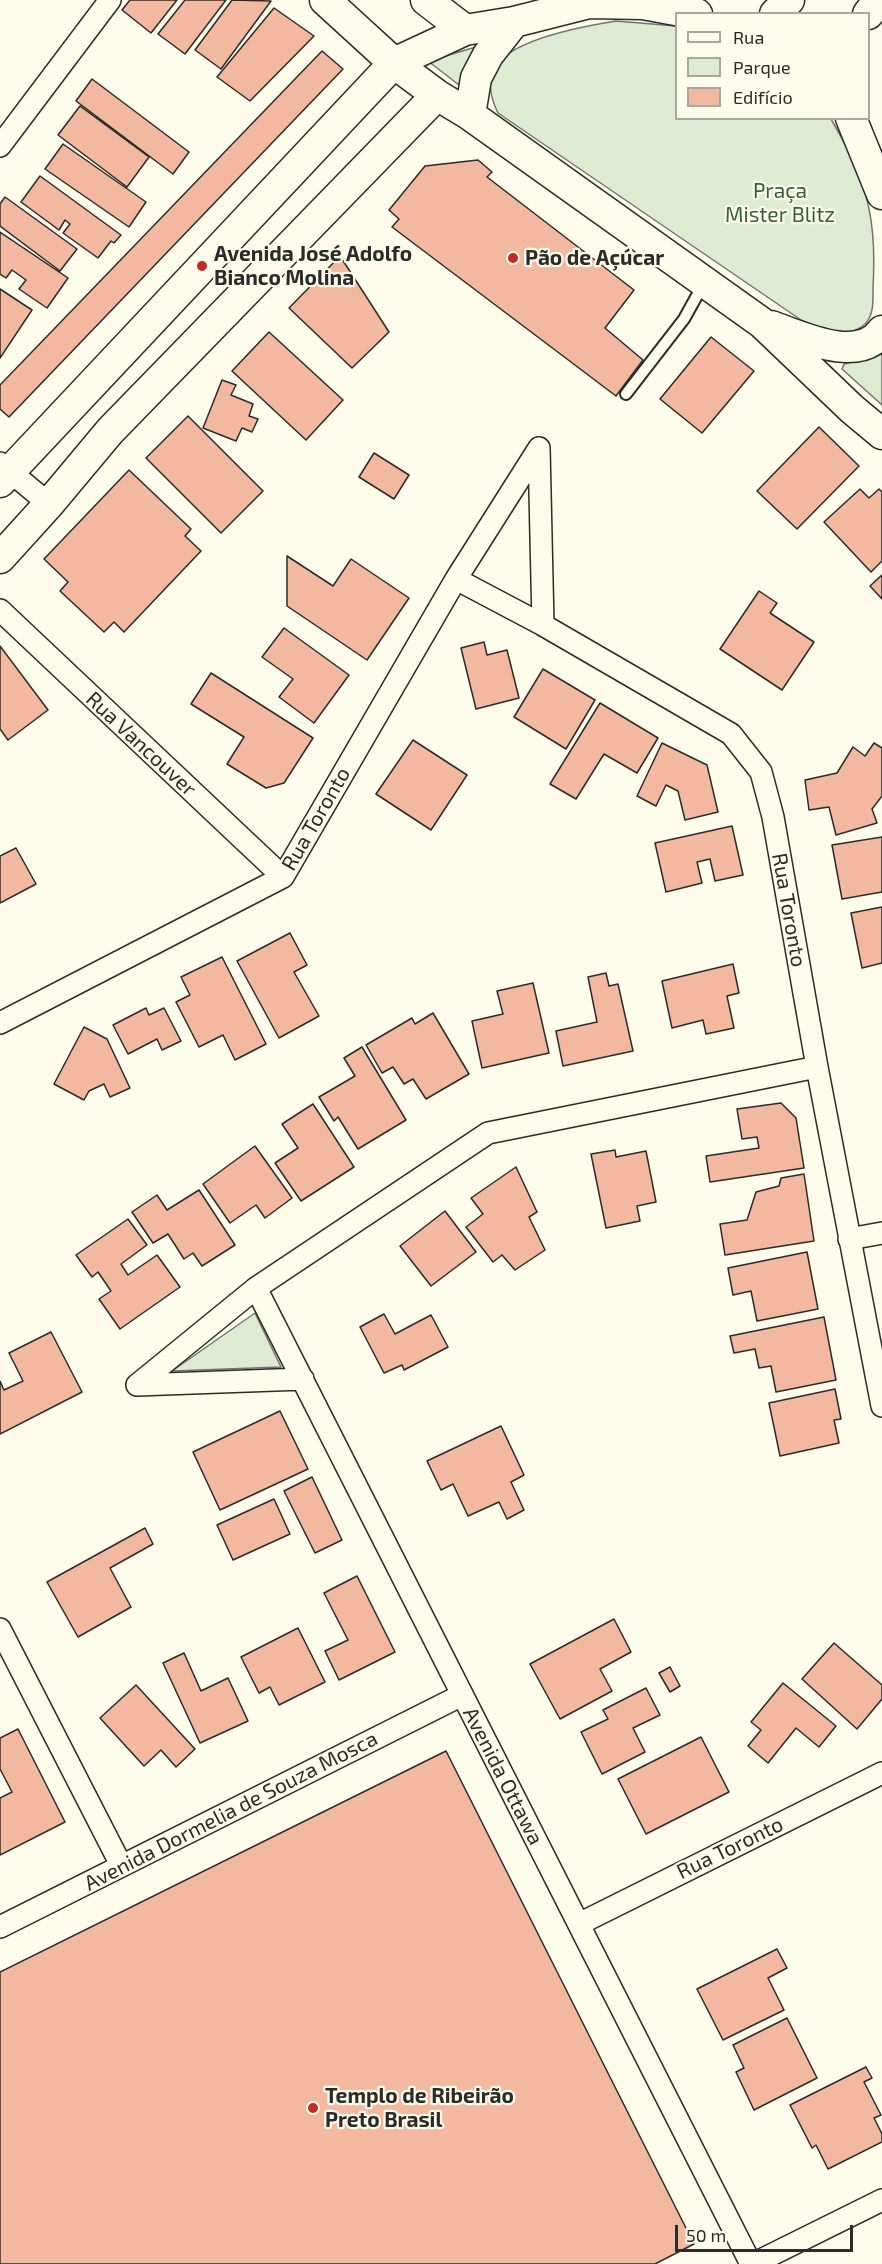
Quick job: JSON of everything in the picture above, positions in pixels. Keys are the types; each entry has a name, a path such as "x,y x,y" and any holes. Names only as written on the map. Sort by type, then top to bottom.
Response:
{"main road":[{"path":"325,0 394,63 437,95 470,115 762,323 852,409 882,434"},
{"path":"426,0 465,30"},
{"path":"778,12 789,0"},
{"path":"870,12 879,0"},
{"path":"4,472 394,63 465,30 514,22 586,1 643,3 687,12"},
{"path":"470,115 476,78 488,55 514,22"},
{"path":"0,558 49,504 110,430 437,95"},
{"path":"852,120 882,194"},
{"path":"762,323 832,348 864,344 881,334 882,330"}],"street":[{"path":"0,146 110,0"},
{"name":"Rua Toronto","path":"0,1023 283,878 456,579 539,448 543,625"},
{"path":"4,472 49,504"},
{"name":"Rua Toronto","path":"456,579 543,625 731,734 761,772 773,817 817,1067 882,1406"},
{"name":"Rua Vancouver","path":"0,610 283,878"},
{"path":"303,1379 137,1384 256,1288 488,1133 817,1067"},
{"path":"849,1239 882,1233"},
{"name":"Avenida Ottawa","path":"256,1288 752,2264"},
{"path":"0,1629 121,1865"},
{"name":"Avenida Dormelia de Souza Mosca","path":"0,1927 462,1695"},
{"name":"Rua Toronto","path":"579,1924 882,1773"},
{"path":"752,2264 882,2200"}],"lane":[{"path":"626,394 684,319 705,283"}],"green space":[{"name":"Praça Mister Blitz","path":"616,21 675,26 675,120 832,120 858,172 871,220 874,247 873,302 872,311 866,323 859,328 843,332 825,329 801,320 498,113 493,102 490,83 496,65 505,56 534,41 587,26"},
{"path":"476,47 459,85 428,61"},
{"path":"882,354 882,405 842,369 844,364"},
{"path":"255,1313 281,1367 172,1371"}],"building":[{"path":"130,0 177,0 151,33 122,10"},
{"path":"185,0 226,0 185,54 158,34"},
{"path":"232,0 271,1 221,69 195,50"},
{"path":"274,8 314,36 250,101 217,77"},
{"path":"322,51 343,69 9,417 0,409 0,385"},
{"path":"92,79 189,152 173,174 76,101"},
{"path":"80,106 149,157 127,187 58,135"},
{"path":"63,144 146,202 129,227 45,169"},
{"name":"Pão de Açúcar","path":"478,160 492,172 487,177 634,290 605,328 643,360 616,396 392,227 399,219 389,210 425,166"},
{"path":"40,176 121,235 114,243 111,241 98,258 63,233 70,224 65,220 59,230 21,202"},
{"path":"5,197 77,249 60,271 0,226 0,204"},
{"path":"0,232 68,278 47,308 19,289 26,280 12,270 6,278 0,274"},
{"path":"340,256 389,332 352,368 289,308"},
{"path":"0,289 32,310 0,358"},
{"path":"269,332 343,400 306,440 232,371"},
{"path":"711,337 754,371 702,433 660,399"},
{"path":"222,380 236,385 231,395 253,404 249,416 258,419 252,432 242,428 236,441 203,428"},
{"path":"188,416 263,491 221,533 146,458"},
{"path":"819,427 859,466 797,529 757,491"},
{"path":"374,453 409,475 394,499 359,477"},
{"path":"129,470 191,529 185,536 201,551 124,632 114,622 104,632 60,591 68,582 44,559"},
{"path":"860,489 869,498 879,489 882,492 882,561 871,572 824,522"},
{"path":"287,556 333,586 351,559 409,598 367,660 287,606"},
{"path":"882,575 882,599 870,586"},
{"path":"759,591 777,603 770,613 814,642 782,690 720,649"},
{"path":"284,628 349,675 314,723 279,697 293,679 262,657"},
{"path":"484,642 487,655 507,650 519,698 476,709 461,648"},
{"path":"0,646 48,710 8,740 0,729"},
{"path":"543,669 595,700 566,749 514,717"},
{"path":"211,673 313,738 284,783 266,788 227,764 244,737 191,704"},
{"path":"600,703 658,738 637,773 604,754 576,799 550,784"},
{"path":"413,740 467,775 431,830 376,794"},
{"path":"662,743 707,765 718,812 685,820 678,791 666,785 656,806 637,796"},
{"path":"874,743 882,748 882,796 872,809 877,823 836,835 829,807 809,810 805,780 837,773 853,747 865,756"},
{"path":"732,826 743,875 715,881 710,859 697,862 702,883 666,892 655,843"},
{"path":"882,837 882,892 842,899 832,845"},
{"path":"16,848 36,884 0,903 0,856"},
{"path":"882,907 882,963 862,968 851,913"},
{"path":"290,933 307,965 294,972 319,1016 279,1038 237,961"},
{"path":"222,957 266,1044 235,1060 223,1035 199,1047 176,1002 190,995 181,977"},
{"path":"733,964 739,993 727,996 734,1028 706,1034 703,1020 672,1028 662,981"},
{"path":"606,973 609,986 618,984 633,1051 563,1066 556,1031 597,1022 588,977"},
{"path":"533,983 549,1053 482,1068 472,1021 503,1014 497,991"},
{"path":"146,1008 149,1015 164,1008 181,1041 162,1050 157,1039 128,1054 113,1025"},
{"path":"433,1013 469,1074 426,1099 413,1079 404,1084 393,1067 382,1073 366,1045 412,1018 415,1024"},
{"path":"84,1027 107,1039 130,1088 110,1097 104,1084 89,1091 84,1100 54,1084"},
{"path":"362,1047 406,1120 358,1149 338,1117 334,1121 319,1097 355,1076 344,1058"},
{"path":"781,1103 796,1118 804,1168 710,1182 706,1156 759,1148 757,1137 742,1139 737,1109"},
{"path":"313,1104 354,1167 301,1201 275,1163 298,1148 282,1124"},
{"path":"255,1146 292,1198 265,1218 256,1205 230,1223 203,1184"},
{"path":"615,1150 616,1157 646,1151 656,1202 637,1206 640,1221 606,1228 591,1154"},
{"path":"516,1167 537,1212 529,1217 545,1250 515,1270 502,1255 493,1262 466,1227 483,1214 471,1198"},
{"path":"804,1174 814,1241 725,1255 720,1224 747,1220 756,1192 779,1186 781,1178"},
{"path":"199,1190 235,1245 202,1266 193,1253 184,1259 168,1234 153,1243 132,1212 157,1195 167,1210"},
{"path":"445,1211 476,1252 431,1286 400,1246"},
{"path":"128,1219 147,1245 121,1264 128,1275 157,1255 180,1287 120,1329 99,1299 111,1291 98,1272 92,1277 76,1255"},
{"path":"807,1252 818,1309 757,1321 751,1291 733,1295 728,1268"},
{"path":"384,1314 395,1334 431,1315 448,1347 404,1370 402,1365 384,1373 360,1327"},
{"path":"824,1317 836,1380 776,1392 771,1366 759,1368 755,1349 734,1353 730,1336"},
{"path":"51,1332 82,1392 0,1434 0,1381 4,1390 23,1381 9,1353"},
{"path":"835,1389 841,1419 834,1420 839,1443 780,1456 769,1403"},
{"path":"280,1411 308,1469 220,1510 193,1452"},
{"path":"501,1426 524,1475 511,1482 524,1510 507,1519 499,1502 468,1516 453,1484 441,1490 427,1461"},
{"path":"312,1477 342,1540 315,1553 284,1491"},
{"path":"274,1499 290,1534 233,1560 217,1525"},
{"path":"145,1528 153,1544 110,1568 131,1607 78,1637 47,1582"},
{"path":"357,1576 395,1652 339,1680 325,1651 348,1640 324,1593"},
{"path":"614,1619 631,1652 600,1669 612,1691 560,1719 530,1664"},
{"path":"298,1628 325,1682 279,1705 270,1687 259,1693 241,1657"},
{"path":"834,1643 882,1685 882,1699 857,1729 802,1679"},
{"path":"184,1653 201,1691 228,1678 248,1721 200,1743 163,1663"},
{"path":"670,1667 680,1686 670,1692 659,1673"},
{"path":"783,1683 836,1726 819,1747 796,1728 768,1763 748,1746 761,1730 751,1722"},
{"path":"136,1685 195,1749 176,1767 161,1750 144,1766 100,1718"},
{"path":"646,1688 660,1715 633,1728 645,1752 602,1774 581,1732 608,1719 603,1710"},
{"path":"18,1729 65,1822 0,1855 0,1798 12,1792 0,1769 0,1738"},
{"path":"701,1737 729,1792 646,1834 618,1779"},
{"name":"Templo de Ribeirão Preto Brasil","path":"446,1751 694,2244 655,2264 0,2264 0,1972"},
{"path":"777,1949 787,1968 768,1978 784,2010 723,2040 697,1989"},
{"path":"787,2018 817,2078 754,2110 736,2072 744,2068 733,2045"},
{"path":"866,2067 872,2078 864,2082 881,2115 874,2118 882,2134 882,2142 828,2169 816,2145 812,2148 790,2105"}],"place":[{"name":"Pão de Açúcar","path":"513,258"},
{"name":"Avenida José Adolfo Bianco Molina","path":"202,266"},
{"name":"Templo de Ribeirão Preto Brasil","path":"313,2108"}]}
